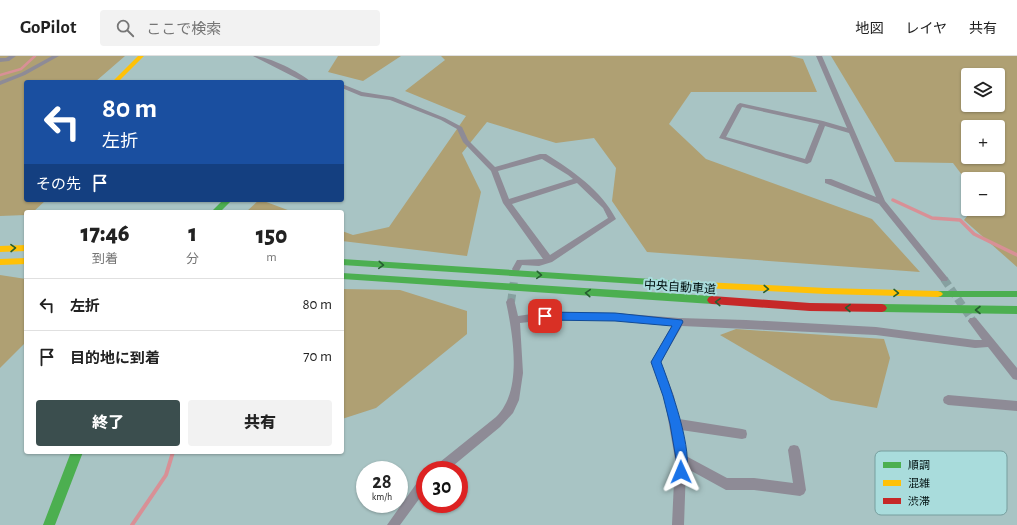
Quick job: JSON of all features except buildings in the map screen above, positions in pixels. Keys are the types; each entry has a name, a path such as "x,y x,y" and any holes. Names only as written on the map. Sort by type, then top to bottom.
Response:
{"main road":[{"path":"117,80 141,56"},
{"path":"217,210 226,202"},
{"path":"0,249 24,248"},
{"path":"0,262 24,261"},
{"name":"中央自動車道","path":"344,262 651,283 804,290 968,295 1017,294"},
{"name":"中央自動車道","path":"344,276 810,307 1017,310"},
{"path":"49,525 76,454"}],"street":[{"path":"0,60 7,60 13,56"},
{"path":"0,83 23,74 56,56"},
{"path":"256,56 305,80"},
{"path":"819,56 882,202 944,278"},
{"path":"344,87 361,94 391,98 443,119 460,128 465,141 494,170 507,203 549,260"},
{"path":"823,123 807,162 722,138 740,105 823,123 853,132"},
{"path":"494,170 543,156 571,172 606,207 612,219 549,260 539,263 520,262 516,269"},
{"path":"507,203 578,180"},
{"path":"828,181 882,202"},
{"path":"450,461 497,423 509,410 515,399 518,372 515,320 511,302"},
{"path":"515,320 545,316 615,317 679,322 876,331 975,344 990,343"},
{"path":"973,321 1017,376"},
{"path":"678,525 682,459 669,396 656,362 679,322"},
{"path":"948,400 1017,406"},
{"path":"676,424 742,434"},
{"path":"682,459 726,484 754,484 800,490 794,450"},
{"path":"393,525 416,493"}],"shaded area":[{"path":"0,56 125,56 97,80 24,80 24,202 44,202 35,210 24,210 24,215 0,216"},
{"path":"338,56 401,56 363,81 328,72"},
{"path":"441,56 790,56 803,59 817,92 691,92 669,124 706,159 872,219 920,272 647,252 612,201 616,168 594,138 556,143 487,122 462,153 481,192 467,256 344,241 344,232 353,235 389,227 466,116 405,91 445,60"},
{"path":"831,56 1017,56 1017,267 964,220 967,216 1005,216 1005,172 961,172 961,174 953,163 895,162"},
{"path":"257,202 266,202 288,210 248,210"},
{"path":"0,275 24,279 24,344 0,368"},
{"path":"344,289 400,290 467,311 467,334 376,408 344,418"},
{"path":"736,329 884,339 890,358 877,408 831,400 720,335"}],"waterway":[{"path":"0,75 21,69 35,56"},
{"path":"893,200 932,218 960,220 974,234 1017,255"},
{"path":"132,525 166,475 172,454"}],"tunnel":[{"path":"944,279 973,321"},
{"path":"511,302 514,281"}],"traffic: fast":[{"path":"217,210 226,202"},
{"path":"344,262 683,284"},
{"path":"344,276 712,300"},
{"path":"938,294 1017,294"},
{"path":"882,308 1017,310"},
{"path":"49,525 76,454"}],"traffic: slow":[{"path":"117,80 141,56"},
{"path":"0,249 24,248"},
{"path":"0,262 24,261"},
{"path":"683,284 826,291 938,294"}],"traffic: jam":[{"path":"712,300 810,307 882,308"}],"route":[{"path":"545,316 615,317 679,322 656,362 669,396 676,424 682,459 681,472"}]}
